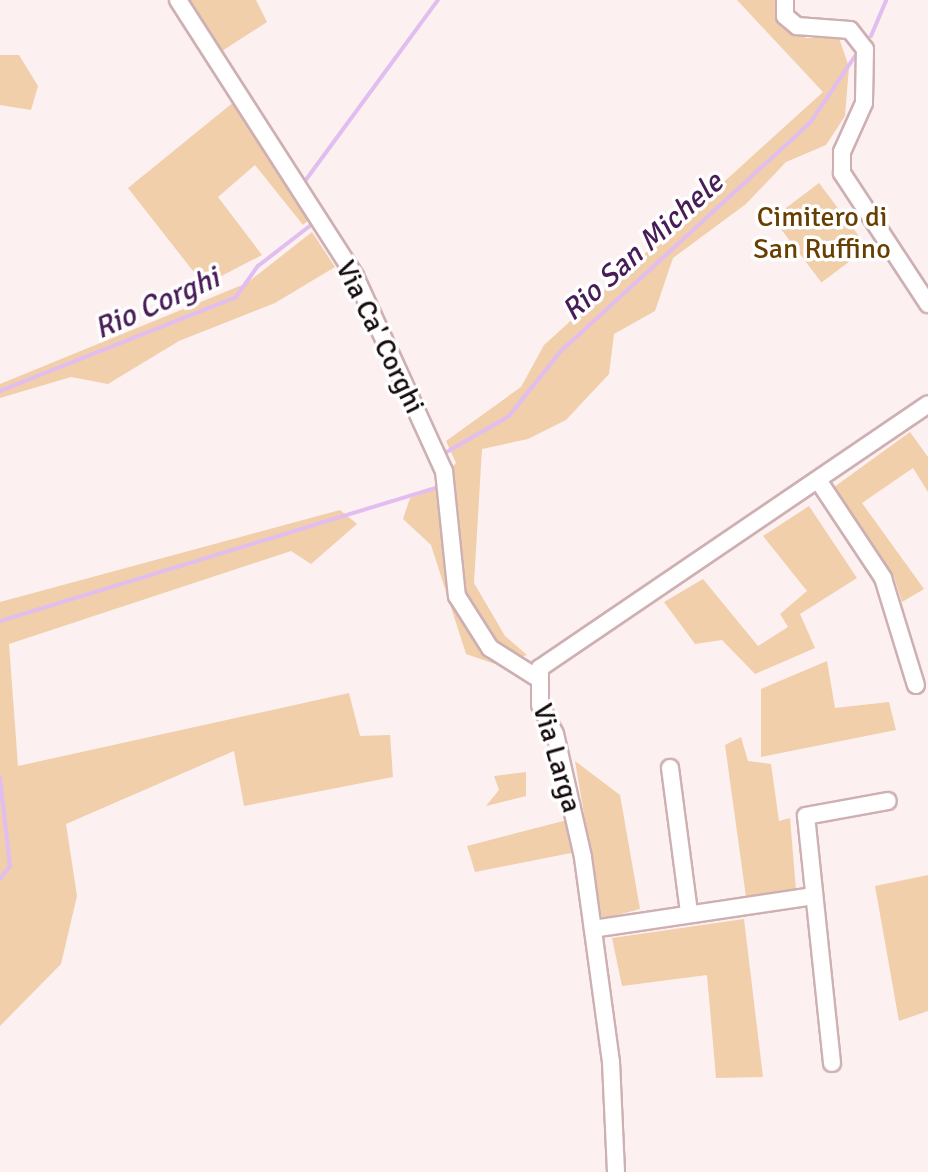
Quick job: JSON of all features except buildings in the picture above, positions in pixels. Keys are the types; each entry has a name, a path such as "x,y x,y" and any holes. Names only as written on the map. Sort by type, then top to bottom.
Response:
{"street":[{"name":"Via Ca' Corghi","path":"178,0 355,276 444,471 457,596 490,648 539,679"},
{"path":"785,0 785,16 797,26 850,30 865,49 864,103 842,152 842,173 928,304"},
{"name":"Via Larga","path":"616,1172 611,1062 593,929 563,762 540,705 539,679 552,657 928,404"},
{"path":"818,480 883,578 916,685"},
{"path":"670,768 689,913"},
{"path":"832,1063 806,816 888,801"},
{"path":"593,929 813,896"}],"green space":[{"path":"190,0 256,0 267,22 222,51"},
{"path":"737,0 779,0 778,18 806,38 839,38 849,67 845,116 826,145 786,162 746,204 673,258 655,311 614,334 609,374 566,420 528,439 482,449 474,583 505,636 527,655 495,664 466,654 431,545 403,519 410,498 434,489 456,463 446,441 521,387 544,345 823,92"},
{"path":"0,55 19,55 38,86 31,110 0,105"},
{"path":"235,101 311,218 303,225 255,165 218,197 262,255 204,285 128,188"},
{"name":"Cimitero di San Ruffino","path":"819,183 868,248 821,283 773,218"},
{"path":"312,232 335,267 275,303 179,341 108,384 71,377 0,398 0,384 247,283"},
{"path":"910,432 928,457 928,492 913,468 862,503 924,589 902,602 894,577 830,490"},
{"path":"809,506 857,578 800,614 815,648 755,674 722,640 695,644 664,602 703,579 758,646 788,627 780,614 807,591 763,536"},
{"path":"340,510 357,524 311,564 291,551 9,644 18,766 349,693 360,736 390,735 393,777 244,806 234,751 66,824 77,896 61,964 0,1026 0,602"},
{"path":"827,661 835,708 889,702 896,730 761,757 761,689"},
{"path":"741,737 748,761 771,764 779,821 790,818 796,890 746,897 725,745"},
{"path":"575,761 620,795 640,909 602,919"},
{"path":"526,772 526,796 486,806 499,790 494,776"},
{"path":"567,820 576,852 475,872 467,846"},
{"path":"928,875 928,1011 899,1021 875,886"},
{"path":"744,919 763,1077 716,1078 707,975 622,986 612,938"}],"waterway":[{"name":"Rio Corghi","path":"305,181 438,0"},
{"name":"Rio San Michele","path":"871,36 886,0"},
{"name":"Rio San Michele","path":"445,453 509,416 560,352 810,123 855,56"},
{"name":"Rio Corghi","path":"0,391 236,297 258,266 311,225"},
{"name":"Rio San Michele","path":"0,621 439,487"},
{"path":"0,778 10,866 0,879"}]}
